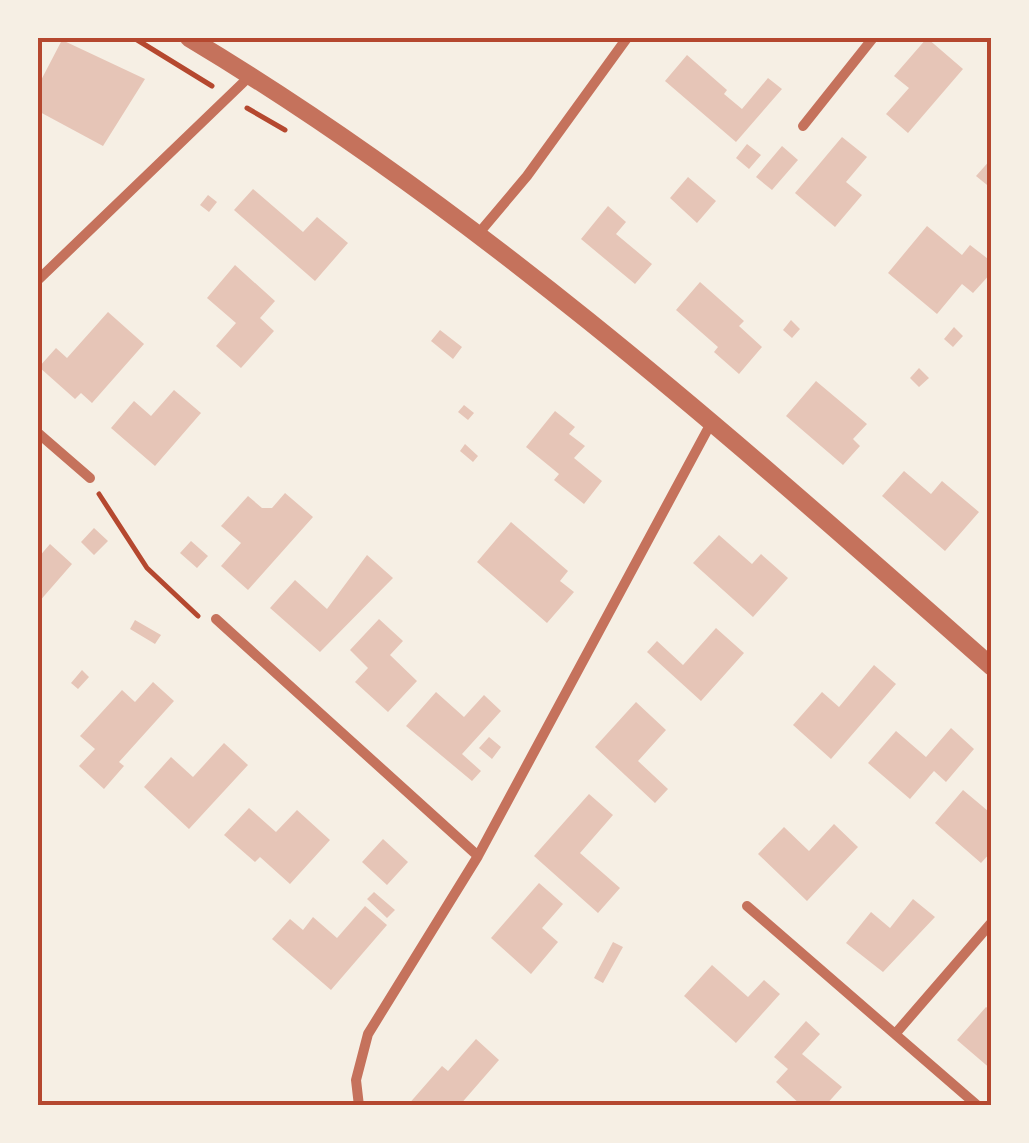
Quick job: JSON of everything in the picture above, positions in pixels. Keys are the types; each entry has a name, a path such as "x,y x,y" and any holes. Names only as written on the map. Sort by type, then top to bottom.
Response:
{"street":[{"path":"189,38 252,75 478,234 710,425 992,667"},
{"path":"478,234 527,176 627,38"},
{"path":"803,126 874,38"},
{"path":"38,280 252,75"},
{"path":"359,1106 356,1080 368,1034 478,856 710,425"},
{"path":"38,432 90,478"},
{"path":"216,618 478,856"},
{"path":"747,906 978,1106"},
{"path":"896,1032 992,922"}],"path":[{"path":"134,38 300,139"},
{"path":"90,478 147,568 208,624 216,618"}],"building":[{"path":"927,38 963,69 908,133 886,114 909,88 894,76"},
{"path":"62,40 145,79 103,146 38,111 38,86"},
{"path":"687,55 727,90 724,94 742,109 768,78 782,89 736,142 665,81"},
{"path":"842,137 867,157 846,182 862,195 835,227 795,193"},
{"path":"747,144 761,155 749,169 736,158"},
{"path":"782,146 798,160 772,190 756,177"},
{"path":"992,158 992,189 976,176"},
{"path":"688,177 716,201 697,223 670,198"},
{"path":"253,189 303,232 317,217 348,243 315,281 234,210"},
{"path":"208,195 217,202 209,212 200,205"},
{"path":"608,206 626,222 616,234 652,264 635,284 581,239"},
{"path":"927,226 962,255 970,245 992,262 992,272 973,293 962,284 937,314 888,273"},
{"path":"235,265 275,301 260,318 274,331 241,368 216,346 236,323 207,298"},
{"path":"700,282 744,321 739,326 762,347 739,374 714,352 718,347 676,310"},
{"path":"108,312 144,344 92,403 81,393 75,399 39,367 56,348 67,358"},
{"path":"791,320 800,329 792,338 783,330"},
{"path":"954,327 963,336 953,347 944,339"},
{"path":"440,330 462,347 453,359 431,341"},
{"path":"919,368 929,378 919,387 910,378"},
{"path":"816,381 867,424 853,439 860,446 843,465 786,416"},
{"path":"174,390 201,413 155,466 111,428 134,401 151,416"},
{"path":"464,405 474,413 468,420 458,412"},
{"path":"555,411 575,427 569,434 585,446 574,458 602,481 584,504 554,480 559,474 526,447"},
{"path":"465,444 478,456 473,462 460,451"},
{"path":"904,471 931,494 942,481 979,512 945,551 882,496"},
{"path":"285,493 313,517 248,590 221,566 241,543 221,526 248,496 262,508 272,508"},
{"path":"511,522 568,571 560,581 574,592 547,623 477,562"},
{"path":"94,528 108,541 94,555 81,542"},
{"path":"719,535 752,564 761,554 788,578 753,617 693,563"},
{"path":"191,541 208,556 197,568 180,553"},
{"path":"50,544 72,564 38,603 38,558"},
{"path":"367,555 393,578 320,652 270,608 295,580 327,609"},
{"path":"379,619 403,641 390,655 417,681 388,712 355,682 368,668 350,650"},
{"path":"135,620 161,635 155,644 130,629"},
{"path":"716,628 744,653 701,701 647,652 657,641 683,665"},
{"path":"874,665 896,684 831,759 793,725 822,692 839,707"},
{"path":"82,670 89,677 78,689 71,683"},
{"path":"153,682 174,701 119,762 124,766 104,789 79,766 95,749 80,736 122,690 135,702"},
{"path":"436,692 464,717 484,695 501,711 462,754 481,771 472,781 406,726"},
{"path":"636,702 666,730 638,761 668,789 655,803 595,747"},
{"path":"951,728 974,749 946,782 934,771 910,799 868,763 896,731 926,757"},
{"path":"489,737 501,747 492,759 479,748"},
{"path":"224,743 248,765 189,829 144,787 171,757 193,777"},
{"path":"963,790 988,811 992,807 992,851 981,863 935,823"},
{"path":"589,794 613,815 580,853 620,888 598,913 534,856"},
{"path":"249,808 276,832 297,810 330,840 290,884 260,857 255,862 224,835"},
{"path":"834,824 858,847 807,901 758,854 784,827 809,851"},
{"path":"383,839 408,862 387,885 362,862"},
{"path":"539,883 563,904 542,928 558,942 531,974 491,938"},
{"path":"374,892 395,910 387,918 367,899"},
{"path":"913,899 935,917 883,972 846,943 871,912 890,928"},
{"path":"365,906 387,925 331,990 272,939 290,919 303,930 313,917 337,938"},
{"path":"613,942 623,947 603,983 594,978"},
{"path":"712,965 748,997 764,980 780,994 736,1043 684,996"},
{"path":"986,1007 992,1011 992,1070 957,1040"},
{"path":"806,1021 820,1034 802,1054 842,1087 825,1106 802,1106 776,1082 788,1069 774,1057"},
{"path":"476,1039 499,1060 459,1106 407,1106 442,1066 448,1071"}]}
